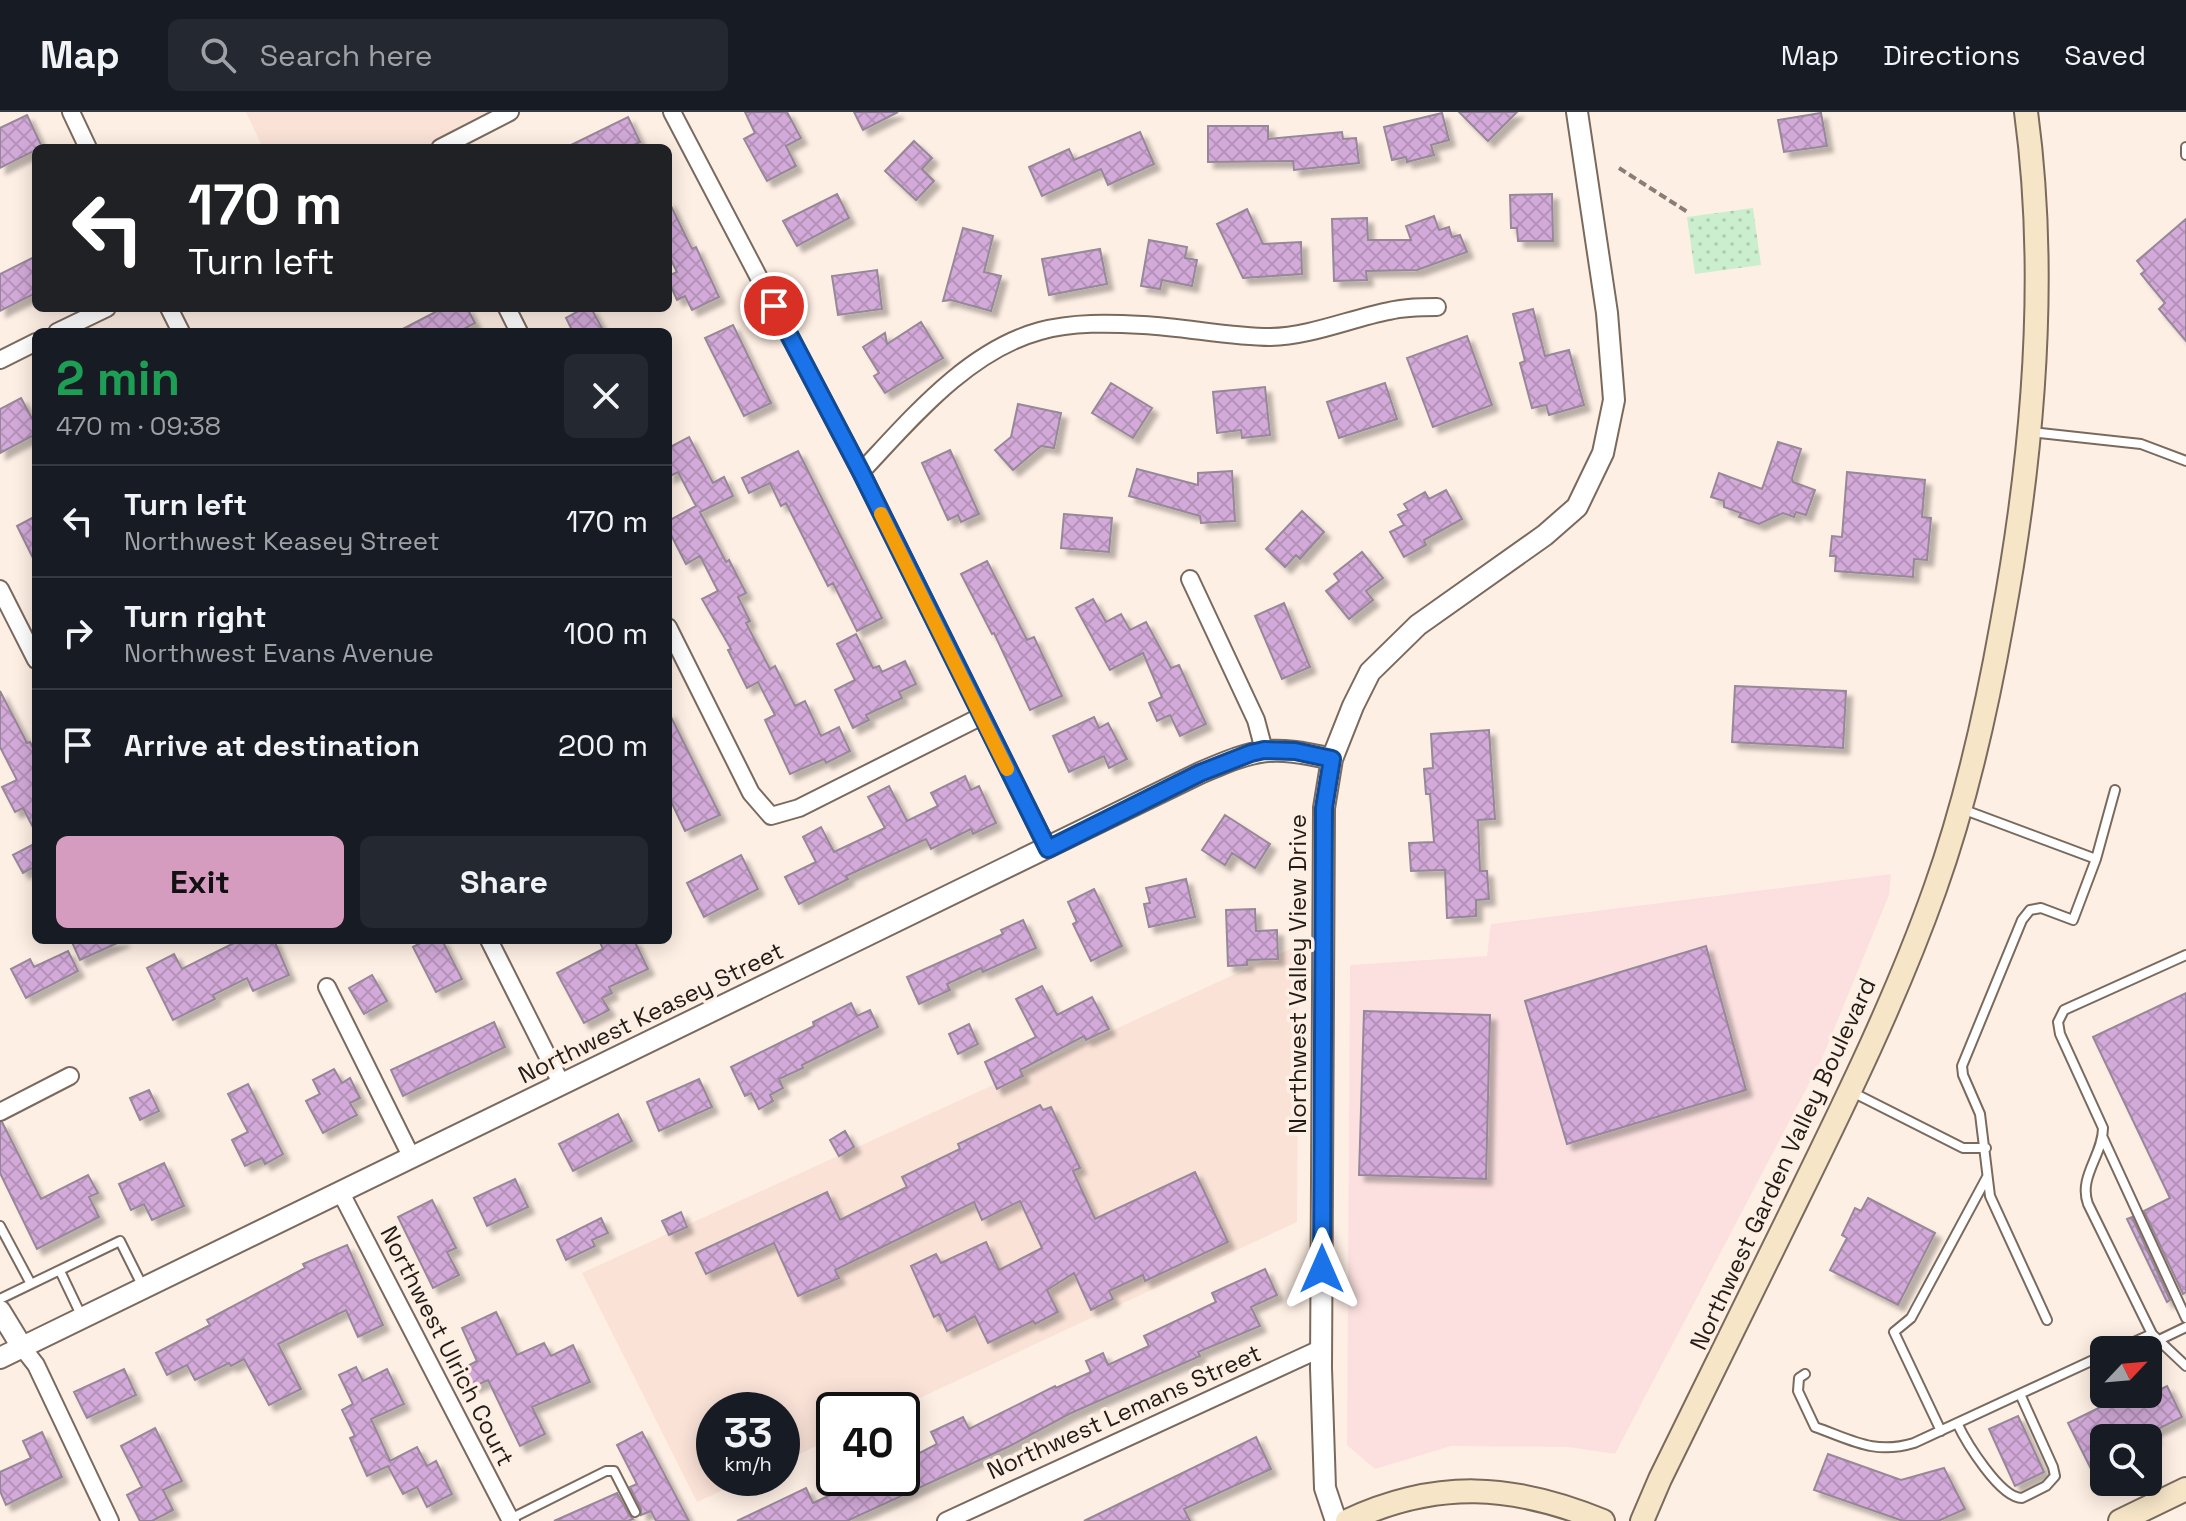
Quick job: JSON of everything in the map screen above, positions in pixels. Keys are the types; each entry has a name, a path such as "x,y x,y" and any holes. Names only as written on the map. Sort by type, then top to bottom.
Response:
{"main road":[{"name":"Northwest Garden Valley Boulevard","path":"1642,1521 1851,1091 1935,890 1961,808 1989,696 2020,520 2030,432 2036,332 2033,197 2026,112"},
{"path":"2120,1521 2186,1489"},
{"path":"1347,1521 1395,1503 1463,1490 1510,1492 1544,1499 1603,1521"}],"street":[{"path":"71,112 86,144"},
{"path":"448,144 510,112"},
{"path":"672,112 861,472 1048,849"},
{"name":"Northwest Valley View Drive","path":"1336,1521 1325,1488 1322,1348 1324,808 1332,759 1370,672 1418,625 1545,535 1577,507 1603,453 1614,400 1607,313 1577,112"},
{"path":"861,472 919,412 976,364 1004,345 1039,331 1066,326 1141,325 1268,337 1314,331 1387,311 1437,307"},
{"path":"65,328 99,312"},
{"path":"0,360 32,344"},
{"path":"1190,579 1256,720 1264,750"},
{"path":"0,589 32,652"},
{"path":"672,635 751,793 771,816 799,808 980,717"},
{"name":"Northwest Keasey Street","path":"0,1358 1200,773 1264,750 1295,751 1332,759"},
{"path":"491,944 562,1085"},
{"path":"327,987 412,1158"},
{"path":"0,1112 70,1076"},
{"name":"Northwest Ulrich Court","path":"341,1193 510,1520"},
{"path":"0,1311 36,1365 110,1521"},
{"name":"Northwest Lemans Street","path":"946,1521 1322,1348"}],"lane":[{"path":"2186,147 2186,155"},
{"path":"2030,432 2141,444 2186,461"},
{"path":"2047,1320 1990,1196 1980,1114 1962,1066 2022,920 2030,910 2041,908 2073,920 2096,859 2115,790"},
{"path":"1961,808 2096,859"},
{"path":"2155,1336 2084,1194 2085,1183 2103,1138 2103,1128 2060,1034 2058,1022 2064,1010 2186,955"},
{"path":"1851,1091 1963,1148 1986,1148"},
{"path":"2103,1138 2186,1318"},
{"path":"1941,1431 1894,1332 1911,1318 1987,1177"},
{"path":"0,1226 31,1284"},
{"path":"0,1299 120,1241 143,1288"},
{"path":"60,1271 82,1317"},
{"path":"2158,1336 2186,1327"},
{"path":"2162,1344 2186,1366"},
{"path":"1805,1374 1799,1378 1798,1391 1815,1427 1879,1450 1897,1449 1914,1443 2090,1362"},
{"path":"1957,1423 1967,1444 2008,1494 2022,1498 2052,1482 2055,1476 2020,1394"},
{"path":"510,1520 606,1471 614,1471 635,1512"}],"path":[{"path":"1619,168 1689,213"}],"shaded area":[{"path":"246,112 498,112 437,144 261,144"},
{"path":"1891,874 1889,895 1821,1061 1615,1454 1568,1447 1451,1446 1375,1469 1347,1445 1350,965 1487,956 1491,924"},
{"path":"1299,945 1297,1222 920,1398 920,1392 816,1392 816,1446 800,1454 800,1392 696,1392 696,1496 710,1496 697,1502 582,1273"}],"green space":[{"path":"1753,208 1761,265 1695,274 1687,217"}],"building":[{"path":"745,112 787,112 801,138 786,146 796,166 767,181 744,139 755,133"},
{"path":"854,112 898,112 863,130"},
{"path":"1459,112 1517,112 1488,141"},
{"path":"1442,113 1449,140 1431,145 1434,155 1407,162 1406,157 1392,160 1384,127"},
{"path":"1821,113 1827,146 1784,152 1778,120"},
{"path":"27,115 41,144 32,144 32,152 0,168 0,128"},
{"path":"628,117 640,142 636,144 573,144"},
{"path":"1208,126 1268,126 1268,139 1342,132 1343,139 1356,138 1359,163 1294,170 1293,161 1208,162"},
{"path":"1140,132 1154,164 1108,185 1101,169 1042,196 1029,167 1069,149 1074,160"},
{"path":"914,141 932,158 922,169 934,181 916,200 885,171"},
{"path":"837,194 849,218 797,246 783,221"},
{"path":"1552,194 1553,241 1518,241 1517,228 1511,228 1510,195"},
{"path":"672,208 692,249 696,247 719,297 692,310 685,296 677,300 672,289 672,274 677,272 672,262"},
{"path":"1247,209 1263,244 1301,242 1302,274 1243,278 1217,224"},
{"path":"1434,216 1439,230 1449,227 1452,237 1460,235 1467,252 1417,270 1366,271 1367,280 1334,281 1332,219 1367,218 1368,240 1411,240 1406,226"},
{"path":"2186,219 2186,341 2159,309 2165,303 2141,274 2145,271 2137,261"},
{"path":"963,228 993,236 984,272 1001,276 991,311 951,300 943,301"},
{"path":"1149,240 1187,247 1185,258 1197,260 1192,286 1162,280 1160,289 1141,286"},
{"path":"1100,249 1107,284 1049,295 1042,259"},
{"path":"32,258 32,295 0,311 0,274"},
{"path":"877,270 882,309 838,315 832,276"},
{"path":"1533,309 1545,356 1569,350 1584,405 1549,415 1546,405 1532,408 1520,363 1525,361 1513,314"},
{"path":"435,312 469,312 475,323 466,328 405,328"},
{"path":"577,312 593,312 602,328 571,328 566,318"},
{"path":"921,322 943,358 885,393 874,376 879,373 863,347 885,333 887,344"},
{"path":"733,325 771,403 744,416 705,338"},
{"path":"1467,336 1492,405 1433,427 1407,358"},
{"path":"1111,383 1152,408 1133,438 1092,413"},
{"path":"1385,383 1397,419 1339,438 1327,402"},
{"path":"1265,387 1270,435 1242,438 1241,430 1217,433 1213,392"},
{"path":"21,398 32,419 32,436 0,453 0,409"},
{"path":"1018,404 1061,413 1054,448 1041,446 1013,470 995,450 1011,437"},
{"path":"689,437 713,483 724,477 733,496 700,512 746,593 738,597 750,621 746,623 770,669 775,666 795,706 805,701 821,736 839,727 850,751 826,763 824,759 790,774 765,720 775,715 758,682 747,688 728,650 731,649 702,599 718,591 700,556 686,564 672,537 672,519 696,506 678,472 672,475 672,446"},
{"path":"1778,442 1801,449 1792,478 1793,482 1815,490 1806,515 1796,512 1794,517 1783,513 1759,524 1739,517 1741,513 1724,507 1724,501 1711,497 1719,473 1762,489"},
{"path":"950,450 979,514 961,522 958,515 948,520 922,463"},
{"path":"798,451 882,618 857,631 833,583 828,586 786,503 781,506 770,483 749,493 742,478"},
{"path":"1137,469 1198,485 1198,473 1232,471 1235,521 1201,523 1200,516 1129,496"},
{"path":"1847,472 1925,480 1922,517 1931,518 1927,560 1914,559 1913,577 1835,571 1836,556 1830,556 1832,536 1842,537"},
{"path":"1446,490 1462,519 1424,540 1426,545 1404,557 1390,532 1404,525 1398,515 1408,510 1404,504 1425,492 1429,499"},
{"path":"1302,511 1324,532 1300,559 1296,555 1285,567 1266,549"},
{"path":"1064,514 1112,518 1109,552 1061,548"},
{"path":"32,518 32,556 17,526"},
{"path":"1362,552 1383,578 1366,591 1373,600 1349,619 1326,591 1339,581 1334,574"},
{"path":"987,561 1027,640 1034,637 1062,696 1030,710 994,633 961,574"},
{"path":"1093,599 1106,622 1121,614 1130,630 1146,622 1171,668 1179,665 1206,724 1180,736 1170,715 1157,721 1149,703 1162,697 1143,653 1110,670 1076,608"},
{"path":"1284,603 1310,667 1282,679 1255,616"},
{"path":"856,634 873,668 879,666 882,672 905,661 916,684 899,692 902,698 866,715 869,720 853,728 835,690 855,680 837,644"},
{"path":"1735,686 1846,691 1843,748 1732,742"},
{"path":"0,691 27,743 30,742 32,746 32,825 23,808 15,812 2,787 17,780 0,747"},
{"path":"1094,717 1099,728 1108,723 1127,759 1109,768 1104,756 1069,772 1053,736"},
{"path":"672,719 720,815 685,831 672,803"},
{"path":"1489,730 1495,819 1478,820 1480,871 1487,871 1489,899 1476,900 1476,916 1447,918 1445,870 1411,871 1409,843 1434,842 1430,794 1426,794 1424,769 1433,768 1431,734"},
{"path":"965,776 971,790 979,786 996,823 973,834 971,829 931,849 926,839 846,876 848,879 799,904 785,877 816,862 803,837 821,827 834,852 885,828 868,797 889,786 907,821 938,806 931,793"},
{"path":"1225,815 1270,844 1255,868 1232,853 1225,865 1202,850"},
{"path":"32,845 32,868 23,873 13,855"},
{"path":"741,855 758,889 704,917 687,883"},
{"path":"1186,879 1195,917 1149,927 1144,904 1150,903 1146,888"},
{"path":"1094,889 1122,946 1091,961 1073,924 1077,922 1068,902"},
{"path":"1255,909 1256,931 1277,930 1278,959 1247,960 1247,965 1228,966 1226,910"},
{"path":"1023,920 1036,948 947,984 950,990 919,1004 907,977 1003,934 1001,930"},
{"path":"73,944 115,944 80,960"},
{"path":"232,944 276,944 289,975 253,991 247,978 213,995 215,999 173,1020 147,968 174,954 182,969"},
{"path":"419,944 444,944 462,979 436,992 413,947"},
{"path":"601,944 636,944 648,969 609,987 612,993 602,998 609,1010 584,1023 557,973 603,949"},
{"path":"1706,946 1746,1090 1567,1144 1525,1001"},
{"path":"68,951 78,971 26,998 11,969 30,959 34,967"},
{"path":"372,975 387,1001 364,1014 349,988"},
{"path":"1042,986 1057,1015 1092,997 1109,1029 1086,1040 1084,1036 1020,1070 1023,1076 997,1089 985,1062 1036,1037 1016,999"},
{"path":"2186,993 2186,1292 2183,1294 2144,1211 2170,1198 2093,1037"},
{"path":"851,1003 857,1016 870,1010 878,1027 779,1079 783,1088 770,1095 773,1101 759,1109 751,1093 745,1096 731,1067 814,1026 813,1022"},
{"path":"1364,1011 1490,1015 1486,1179 1359,1175"},
{"path":"494,1022 505,1047 403,1096 391,1070"},
{"path":"969,1024 978,1044 958,1054 949,1034"},
{"path":"334,1069 342,1083 350,1078 360,1098 350,1103 357,1115 323,1133 306,1101 320,1094 313,1080"},
{"path":"699,1079 712,1107 659,1131 647,1102"},
{"path":"248,1084 283,1154 265,1164 262,1158 245,1166 232,1140 248,1132 228,1094"},
{"path":"149,1090 159,1111 140,1120 130,1098"},
{"path":"1040,1105 1043,1110 1051,1107 1080,1168 1073,1171 1095,1219 1195,1172 1228,1242 1145,1281 1143,1275 1109,1291 1113,1299 1091,1310 1074,1273 1047,1290 1058,1312 988,1343 975,1316 947,1331 939,1314 934,1317 911,1266 936,1254 941,1263 986,1242 999,1270 1042,1248 1020,1201 982,1220 974,1202 835,1270 839,1278 798,1296 774,1243 706,1274 696,1253 827,1192 840,1220 907,1187 902,1177 960,1149 958,1144"},
{"path":"618,1114 632,1141 573,1171 559,1144"},
{"path":"2,1122 41,1199 88,1175 98,1193 89,1197 99,1217 37,1249 0,1173"},
{"path":"845,1131 854,1147 839,1156 830,1140"},
{"path":"164,1163 184,1206 152,1220 144,1204 131,1210 119,1184"},
{"path":"515,1179 528,1207 487,1226 474,1198"},
{"path":"1868,1198 1935,1233 1898,1305 1830,1270 1847,1238 1842,1235 1855,1208 1861,1211"},
{"path":"432,1200 456,1248 447,1252 459,1275 433,1288 398,1217"},
{"path":"681,1212 687,1227 669,1235 662,1221"},
{"path":"2132,1217 2170,1300 2167,1302 2127,1219"},
{"path":"601,1218 608,1233 592,1240 595,1246 566,1260 557,1240"},
{"path":"347,1245 383,1325 358,1337 346,1310 278,1344 301,1389 269,1405 244,1359 195,1380 187,1365 167,1375 156,1353 210,1325 207,1320 305,1268 303,1264"},
{"path":"1265,1269 1277,1295 1251,1307 1260,1326 1198,1352 1200,1356 1069,1414 1010,1446 920,1487 920,1453 937,1444 931,1432 963,1417 969,1429 1055,1386 1091,1372 1086,1361 1103,1353 1108,1365 1149,1346 1144,1336 1216,1302 1212,1293"},
{"path":"496,1312 517,1355 544,1343 551,1356 573,1345 590,1382 532,1407 545,1434 520,1446 488,1380 473,1387 464,1368 477,1361 462,1328"},
{"path":"356,1367 363,1381 387,1369 404,1404 371,1419 390,1461 417,1447 427,1466 436,1461 452,1494 427,1507 417,1487 403,1494 388,1466 367,1476 350,1438 355,1436 342,1410 353,1404 339,1375"},
{"path":"124,1369 136,1395 87,1418 74,1392"},
{"path":"2167,1386 2182,1417 2162,1427 2162,1424 2090,1424 2090,1467 2068,1423 2099,1408 2162,1408 2162,1388"},
{"path":"2018,1416 2044,1472 2015,1486 1989,1429"},
{"path":"155,1428 182,1481 163,1490 173,1510 152,1521 140,1521 127,1495 142,1487 121,1446"},
{"path":"42,1432 62,1477 6,1505 0,1491 0,1472 31,1458 23,1441"},
{"path":"642,1432 689,1521 656,1521 651,1511 641,1515 630,1487 637,1484 617,1445"},
{"path":"1256,1437 1271,1469 1184,1509 1190,1521 1084,1521"},
{"path":"1828,1454 1901,1480 1944,1468 1965,1509 1938,1521 1903,1521 1814,1490"},
{"path":"806,1488 813,1503 828,1496 901,1496 847,1521 737,1521 789,1496 800,1496 800,1491"},
{"path":"617,1493 633,1519 554,1521"}],"slow traffic":[{"path":"881,514 1007,769"}],"route":[{"path":"774,306 861,472 1048,849 1200,773 1251,753 1264,750 1295,751 1332,759 1324,808 1322,1269"}]}
